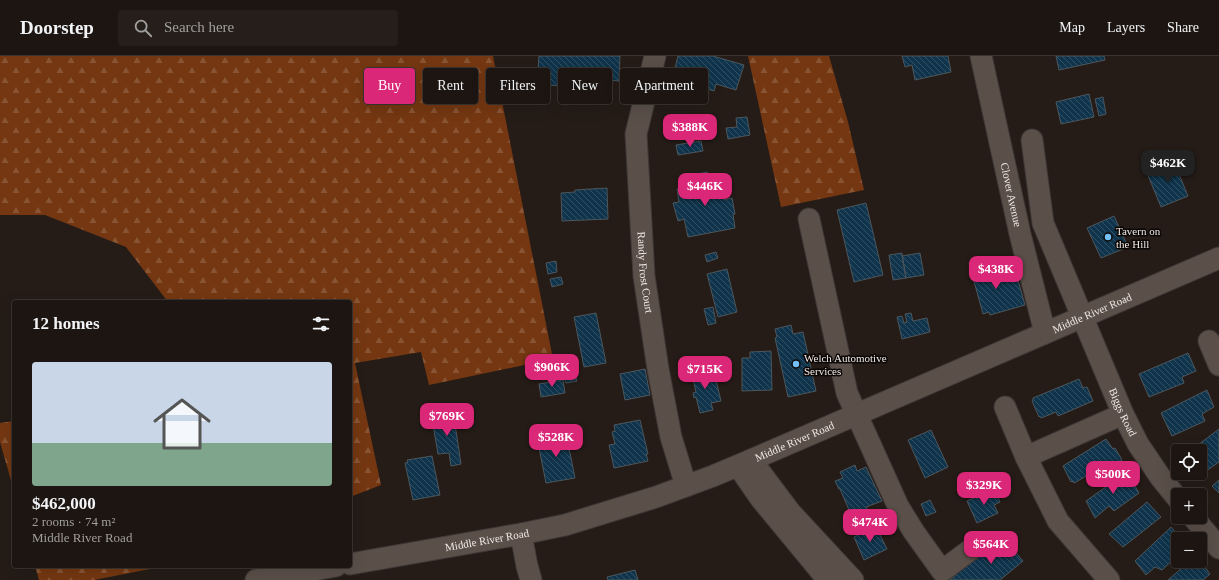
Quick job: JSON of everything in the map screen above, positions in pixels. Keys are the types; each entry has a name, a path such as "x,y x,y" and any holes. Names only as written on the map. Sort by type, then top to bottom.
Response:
{"street":[{"name":"Randy Frost Court","path":"656,56 636,134 644,276 658,369 671,437 686,486"},
{"name":"Clover Avenue","path":"981,56 1020,234 1045,333"},
{"name":"Biggs Road","path":"1032,140 1043,222 1123,414 1138,444 1171,490"},
{"path":"809,220 847,393 898,506 914,532 942,571 972,548"},
{"name":"Middle River Road","path":"352,564 521,534 565,524 589,518 686,486 744,463 1219,258"},
{"path":"1209,341 1219,365"},
{"path":"1005,407 1026,457 1058,521 1109,580"},
{"path":"1026,457 1123,414"},
{"path":"744,463 761,499 828,580"},
{"path":"744,463 854,580"},
{"path":"1199,524 1219,547"},
{"path":"521,534 531,580"},
{"path":"256,580 325,568"}],"green space":[{"path":"0,56 493,56 495,68 486,68 486,104 503,104 553,359 429,385 421,352 355,363 381,485 352,496 352,300 166,300 126,247 45,215 0,215"},
{"path":"748,56 829,56 848,122 864,190 781,207"},
{"path":"12,421 12,484 0,442 0,423"},
{"path":"36,568 155,568 94,580 39,580"}],"building":[{"path":"539,56 620,56 619,81 612,80 612,68 558,68 558,86 550,85 550,68 538,68"},
{"path":"678,56 713,56 744,65 736,90 716,84 714,91 708,89 708,68 675,68"},
{"path":"902,56 948,56 951,72 915,80 912,65 905,67"},
{"path":"1056,56 1104,56 1105,60 1059,70"},
{"path":"1089,94 1094,117 1061,124 1056,102"},
{"path":"1103,97 1106,114 1099,116 1095,99"},
{"path":"747,117 750,135 728,139 726,128 737,127 736,118"},
{"path":"701,141 703,151 678,155 676,145"},
{"path":"1174,162 1188,196 1161,207 1147,173"},
{"path":"707,172 709,180 720,178 724,200 732,198 735,214 733,214 735,228 688,237 684,219 678,221 673,203 679,202 677,189 695,185 693,175"},
{"path":"607,188 608,219 562,221 561,193 575,192 575,190"},
{"path":"866,203 883,275 854,282 837,210"},
{"name":"Tavern on the Hill","path":"1114,216 1128,247 1101,258 1087,228"},
{"path":"716,252 718,258 707,262 705,255"},
{"path":"902,253 906,278 893,280 889,255"},
{"path":"920,253 924,275 906,278 902,256"},
{"path":"984,259 989,279 1004,275 1005,280 1017,277 1025,305 990,315 989,312 983,314 969,263"},
{"path":"556,261 557,272 548,274 546,263"},
{"path":"727,269 737,312 718,317 707,274"},
{"path":"561,277 563,284 552,287 550,279"},
{"path":"713,307 716,323 708,325 704,309"},
{"path":"596,313 606,363 584,367 574,317"},
{"path":"911,313 913,321 927,318 930,332 902,339 897,317 902,316 904,323 907,322 905,314"},
{"name":"Welch Automotive Services","path":"791,325 793,334 803,332 816,391 788,397 775,338 777,337 775,329"},
{"path":"771,351 772,390 742,391 742,358 750,358 750,352"},
{"path":"1188,353 1196,371 1182,377 1184,383 1149,397 1139,374"},
{"path":"705,367 707,377 715,376 721,401 711,403 713,410 700,413 696,397 694,398 693,393 696,392 691,370"},
{"path":"574,368 577,381 566,383 563,371"},
{"path":"645,369 650,395 625,400 620,374"},
{"path":"1079,379 1083,388 1087,387 1093,401 1058,416 1056,412 1041,418 1040,416 1039,417 1032,401 1033,398"},
{"path":"563,380 565,393 541,397 539,384"},
{"path":"1207,390 1214,407 1202,414 1205,421 1172,436 1161,413"},
{"path":"440,411 442,419 458,417 459,423 455,424 461,464 451,466 449,453 438,454 431,413"},
{"path":"640,420 648,454 646,454 648,461 614,468 609,445 615,444 612,432 615,431 614,425"},
{"path":"1219,429 1219,462 1207,470 1207,444 1199,444"},
{"path":"931,430 948,467 925,478 908,440"},
{"path":"566,433 575,478 546,483 537,438"},
{"path":"1106,439 1113,449 1115,448 1122,460 1091,479 1088,475 1074,483 1072,481 1071,482 1063,466"},
{"path":"432,456 440,495 413,500 405,463 408,462 407,460"},
{"path":"855,465 857,471 866,467 882,501 866,507 869,512 853,519 835,481 843,478 840,472"},
{"path":"1127,472 1139,493 1114,511 1109,506 1095,518 1086,501"},
{"path":"1219,480 1219,493 1212,486"},
{"path":"994,489 1000,502 994,505 998,513 977,523 967,501"},
{"path":"930,500 936,512 926,516 921,504"},
{"path":"1147,502 1161,517 1123,547 1109,534"},
{"path":"876,527 887,549 864,560 854,537"},
{"path":"1171,527 1175,532 1171,532 1171,562 1162,570 1155,567 1146,575 1135,561"},
{"path":"1005,540 1023,561 1000,580 950,580 957,574 956,573 983,553 985,557"},
{"path":"1182,568 1206,568 1210,574 1203,580 1168,580"},
{"path":"635,570 638,580 608,580 607,577"}],"place":[{"name":"Tavern on the Hill","path":"1108,237"},
{"name":"Welch Automotive Services","path":"796,364"}]}
